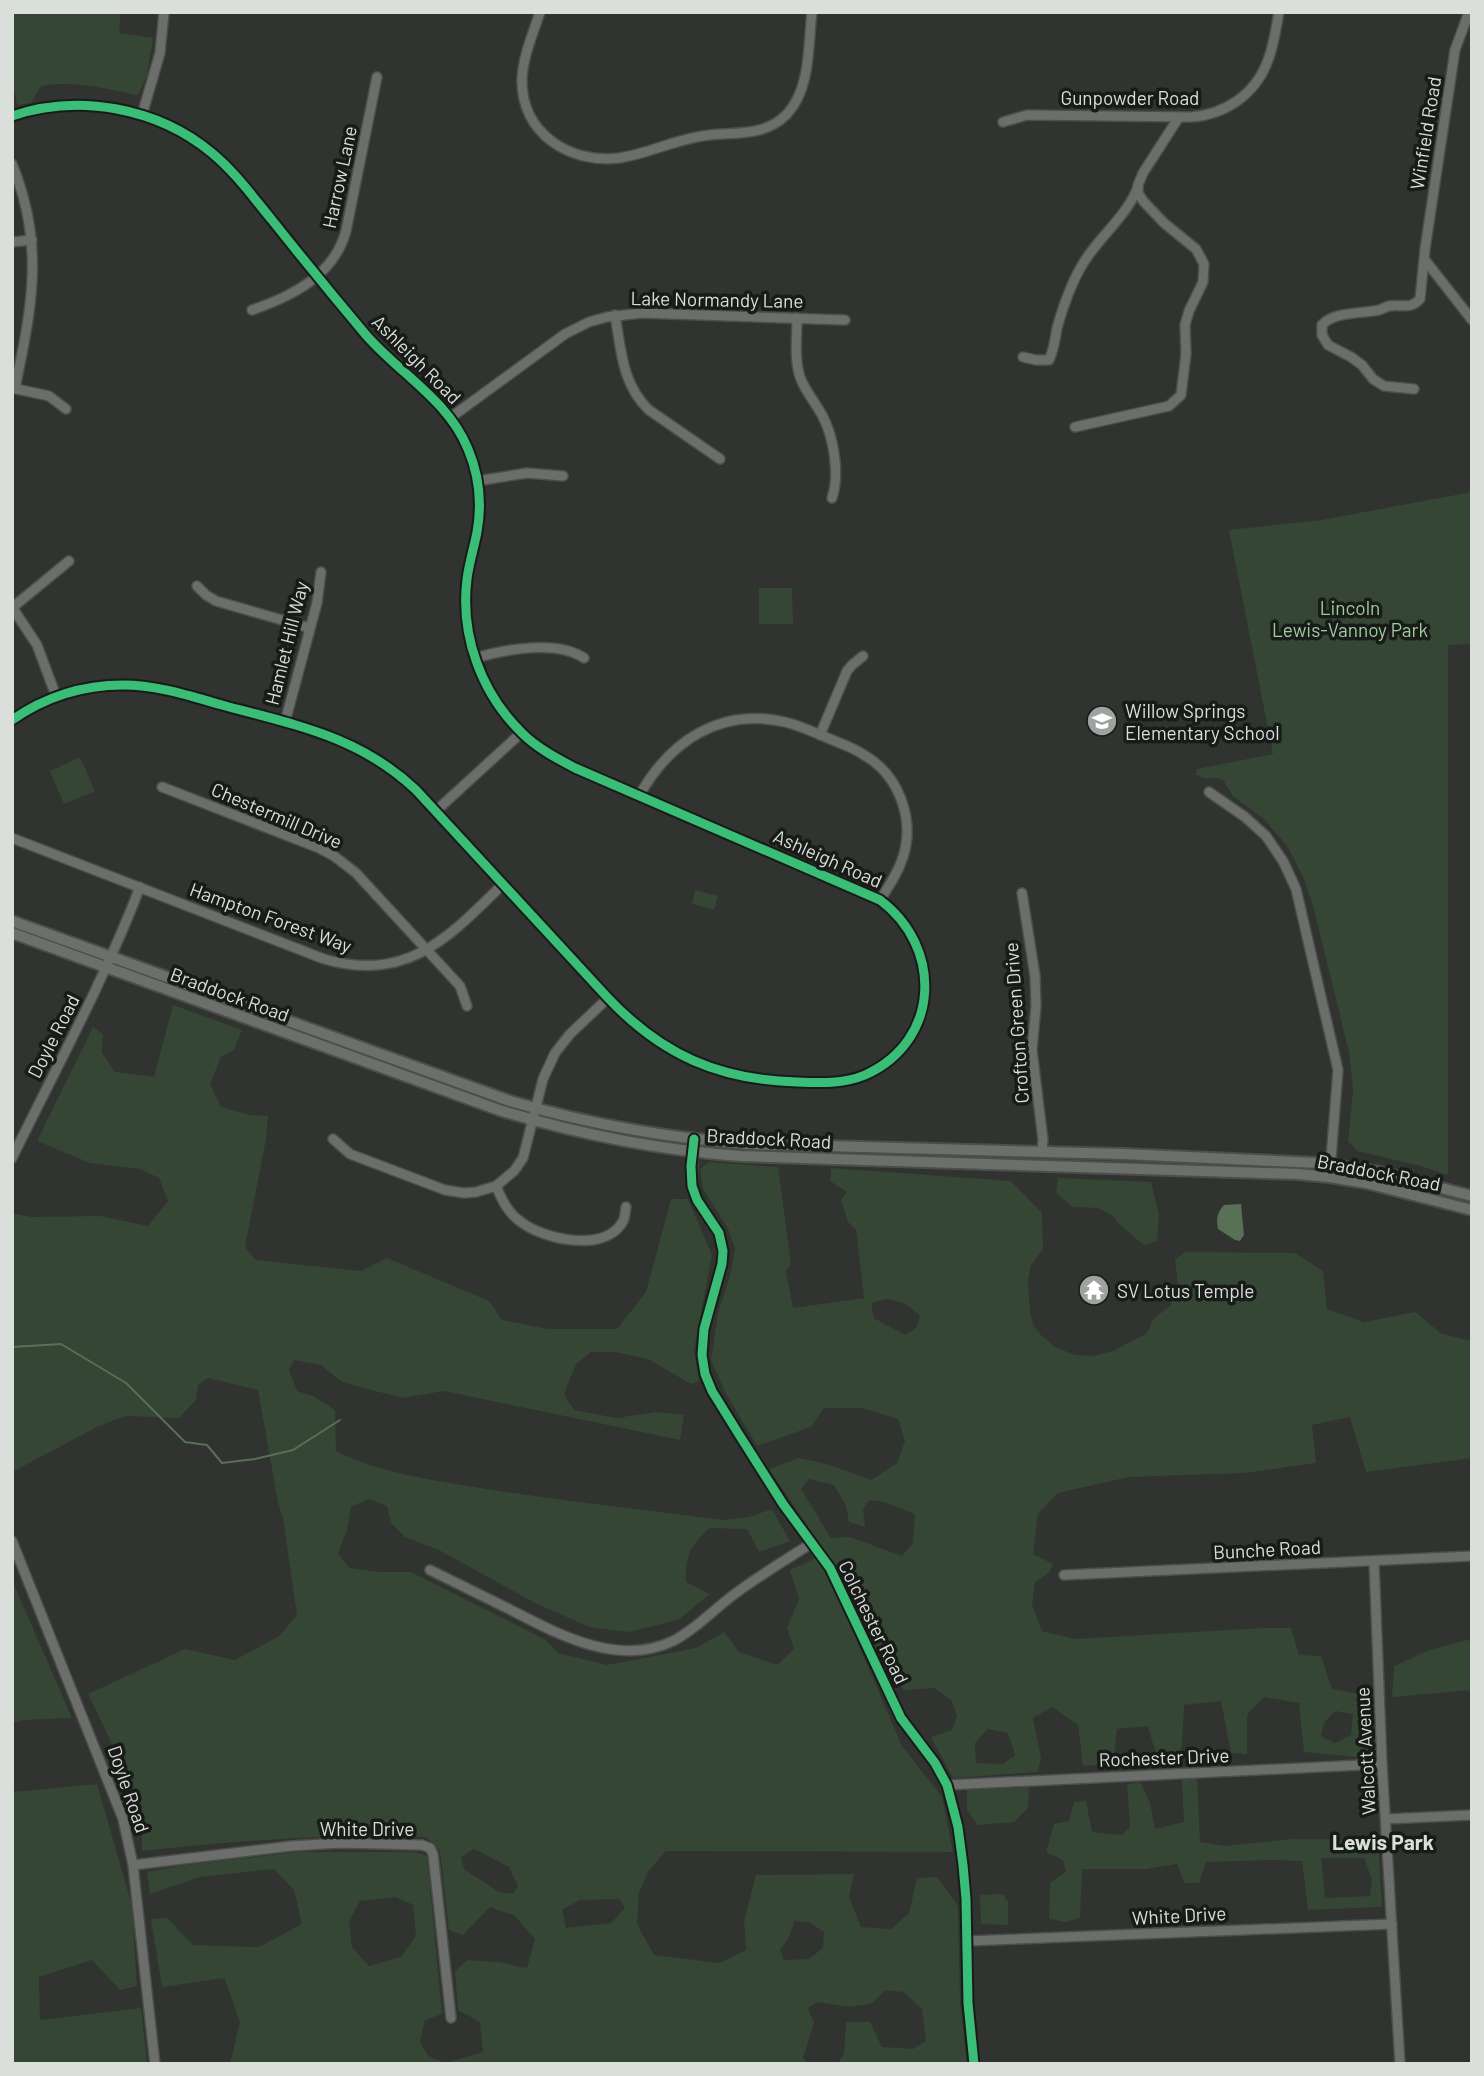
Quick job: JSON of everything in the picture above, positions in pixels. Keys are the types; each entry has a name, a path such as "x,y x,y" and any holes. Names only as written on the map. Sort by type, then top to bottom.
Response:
{"main road":[{"name":"Braddock Road","path":"12,921 109,963 440,1089 534,1120 635,1143 692,1152 765,1157 1149,1168 1329,1177 1398,1190 1472,1210"},
{"name":"Braddock Road","path":"12,933 109,963 536,1108 610,1125 694,1139 768,1145 1042,1152 1331,1164 1380,1172 1472,1196"}],"street":[{"path":"142,115 160,53 164,12"},
{"path":"540,12 522,75 523,94 529,114 540,132 554,144 583,156 605,159 631,156 699,136 750,133 777,123 794,104 803,86 812,12"},
{"name":"Gunpowder Road","path":"1003,122 1027,115 1199,116 1225,108 1252,88 1261,76 1268,62 1279,12"},
{"name":"Winfield Road","path":"1414,389 1384,386 1373,379 1352,357 1328,345 1321,329 1325,321 1346,315 1380,310 1388,306 1406,307 1416,303 1421,293 1455,50 1469,12"},
{"name":"Harrow Lane","path":"252,310 289,295 317,276 332,261 344,240 377,77"},
{"name":"Ashleigh Road","path":"12,116 70,105 107,107 142,115 187,136 224,164 369,338 450,418 468,449 477,481 478,519 466,591 467,620 475,658 493,696 521,733 556,759 880,900 905,922 916,942 923,964 924,996 919,1017 906,1042 888,1061 865,1075 844,1081 813,1083 749,1079 722,1072 668,1049 637,1027 437,810 406,780 371,754 332,736 168,690 144,686 99,686 56,696 12,720"},
{"path":"1023,357 1049,360 1053,354 1061,314 1081,266 1129,206 1143,173 1179,117"},
{"path":"12,164 25,202 34,268 32,303 14,388 49,396 66,409"},
{"path":"1075,427 1169,405 1181,395 1186,354 1185,324 1203,282 1204,264 1196,249 1164,223 1144,202 1138,193 1138,185"},
{"path":"12,242 32,240"},
{"path":"1424,260 1472,320"},
{"name":"Lake Normandy Lane","path":"450,418 565,334 590,322 615,315 642,313 845,320"},
{"path":"615,315 626,376 640,401 720,459"},
{"path":"797,318 799,373 824,418 830,439 836,474 832,498"},
{"path":"477,481 527,474 563,476"},
{"path":"56,696 37,645 12,607 69,561"},
{"name":"Hamlet Hill Way","path":"285,722 320,592 321,572"},
{"path":"197,586 206,596 216,601 310,628"},
{"path":"475,658 505,651 561,649 573,651 584,658"},
{"path":"820,735 847,671 863,656"},
{"path":"639,796 665,758 688,739 709,728 737,720 771,720 794,724 859,751 873,760 890,779 902,800 907,824 905,849 900,866 880,900"},
{"path":"437,810 521,733"},
{"name":"Chestermill Drive","path":"162,787 334,856 356,873 460,986 467,1006"},
{"path":"1209,792 1245,817 1266,836 1283,861 1296,889 1338,1070 1329,1177"},
{"name":"Hampton Forest Way","path":"12,838 341,964 387,965 427,950 441,941 503,884"},
{"name":"Doyle Road","path":"12,1158 109,963 140,887"},
{"name":"Crofton Green Drive","path":"1021,893 1035,976 1036,1006 1032,1050 1043,1140 1042,1152"},
{"path":"333,1139 350,1154 445,1190 464,1193 496,1186 514,1171 523,1158 543,1079 555,1053 570,1034 608,998"},
{"name":"Colchester Road","path":"694,1139 692,1186 697,1200 719,1233 723,1251 705,1329 702,1355 705,1374 712,1391 783,1504 836,1580 901,1718 935,1763 947,1785 961,1847 966,1899 968,2003 974,2064"},
{"path":"496,1186 507,1209 522,1223 544,1234 572,1241 596,1239 617,1229 623,1222 626,1208"},
{"name":"Doyle Road","path":"12,1541 123,1819 133,1865 155,2064"},
{"path":"430,1570 553,1632 590,1646 621,1650 645,1649 676,1639 741,1589 812,1543"},
{"name":"Bunche Road","path":"1064,1575 1472,1556"},
{"name":"Walcott Avenue","path":"1374,1561 1382,1764 1401,2064"},
{"name":"Rochester Drive","path":"947,1785 1382,1764"},
{"path":"1386,1819 1472,1815"},
{"name":"White Drive","path":"133,1865 290,1846 340,1843 422,1845 430,1848 433,1854 451,2018"},
{"name":"White Drive","path":"967,1941 1392,1924"}],"green space":[{"path":"12,12 121,12 119,33 153,38 147,75 138,95 90,86 53,84 41,86 31,103 17,105 12,76"},
{"name":"Lincoln Lewis-Vannoy Park","path":"1472,492 1472,644 1448,645 1448,1175 1357,1151 1348,1141 1353,1090 1349,1052 1312,902 1303,877 1287,846 1264,819 1233,796 1223,780 1203,778 1195,774 1197,769 1273,754 1229,530 1321,520"},
{"path":"759,588 792,588 793,624 759,624"},
{"path":"80,757 95,791 64,804 50,771"},
{"path":"695,890 718,896 714,910 692,904"},
{"path":"173,1005 242,1030 234,1050 221,1057 210,1084 221,1107 250,1115 268,1116 245,1247 256,1260 361,1271 387,1258 489,1301 502,1320 548,1329 617,1329 646,1292 671,1199 688,1199 712,1255 694,1350 699,1381 691,1384 648,1359 615,1352 591,1352 576,1364 564,1394 574,1410 616,1418 656,1412 684,1415 680,1440 444,1391 402,1398 342,1382 321,1365 294,1360 289,1370 297,1391 313,1396 335,1410 336,1451 370,1465 406,1475 480,1488 724,1520 749,1517 772,1509 790,1541 759,1552 747,1529 709,1528 690,1552 686,1582 710,1594 678,1620 629,1632 589,1627 535,1603 437,1549 405,1537 391,1523 387,1506 368,1499 351,1507 347,1530 338,1554 350,1568 411,1572 546,1640 558,1653 607,1665 696,1648 724,1632 739,1652 777,1665 794,1649 787,1628 799,1599 790,1570 816,1558 832,1583 902,1746 942,1797 953,1852 666,1851 648,1872 639,1892 637,1924 654,1955 720,1963 746,1950 744,1921 756,1875 854,1874 849,1897 861,1927 891,1929 909,1913 917,1878 937,1877 958,1906 960,2002 967,2064 837,2064 844,2054 846,2022 870,2022 882,2047 913,2049 926,2041 922,2009 903,1992 886,1990 871,2004 849,2007 817,2002 808,2008 814,2023 803,2058 808,2064 230,2064 240,2022 224,1978 162,1987 151,1919 167,1918 193,1945 259,1947 302,1924 294,1890 274,1869 200,1877 150,1894 147,1872 185,1865 298,1852 415,1852 427,1856 442,2014 425,2020 420,2042 428,2056 446,2063 483,2052 480,2022 458,2010 455,1971 467,1960 499,1962 527,1968 535,1939 515,1916 490,1907 463,1935 449,1930 440,1851 426,1837 284,1839 142,1851 142,1806 88,1694 185,1649 235,1660 279,1636 297,1615 283,1519 258,1390 208,1378 198,1385 196,1400 179,1418 125,1416 99,1426 12,1472 12,1213 31,1217 100,1216 148,1226 168,1201 159,1178 140,1169 90,1163 37,1141 93,1027 103,1034 102,1053 115,1072 154,1077","holes":["474,1849 509,1867 518,1886 513,1894 499,1892 464,1869 461,1857","396,1897 413,1905 416,1936 401,1957 369,1966 352,1947 349,1921 360,1901","620,1899 625,1908 611,1923 566,1928 562,1910 580,1900","795,1921 808,1922 824,1932 823,1948 809,1959 784,1960 780,1950"]},
{"path":"709,1162 778,1167 791,1264 786,1272 793,1308 864,1298 856,1230 848,1222 841,1200 847,1192 830,1181 831,1168 1011,1181 1042,1213 1043,1249 1031,1265 1028,1281 1033,1324 1055,1347 1075,1355 1093,1356 1113,1351 1147,1333 1153,1319 1170,1306 1178,1287 1175,1259 1186,1252 1295,1253 1323,1271 1327,1309 1364,1322 1415,1312 1442,1334 1472,1341 1472,1458 1366,1472 1350,1417 1312,1425 1316,1463 1244,1473 1129,1477 1058,1493 1038,1514 1033,1554 1053,1564 1049,1573 1035,1582 1032,1605 1042,1631 1075,1639 1291,1628 1299,1655 1321,1656 1332,1689 1372,1693 1372,1747 1358,1757 1304,1752 1299,1703 1264,1697 1247,1715 1247,1754 1231,1753 1221,1701 1184,1705 1181,1763 1158,1762 1148,1726 1117,1729 1113,1764 1083,1766 1078,1725 1052,1707 1033,1718 1041,1758 1038,1772 953,1778 931,1737 952,1730 957,1716 952,1701 934,1688 904,1690 893,1679 836,1568 769,1469 799,1458 827,1464 871,1480 897,1463 905,1441 898,1419 862,1408 824,1408 811,1427 757,1446 725,1392 711,1360 718,1313 735,1249 728,1229 703,1189 700,1169","holes":["886,1299 904,1303 920,1315 917,1327 905,1335 874,1318 871,1303","809,1479 834,1485 846,1506 849,1522 865,1527 863,1510 869,1500 883,1502 915,1514 913,1543 902,1556 850,1537 831,1538 801,1489","1335,1711 1353,1714 1351,1735 1335,1743 1321,1736 1324,1723","988,1729 1008,1733 1015,1755 1003,1764 976,1763 975,1743"]},
{"path":"1058,1178 1151,1182 1159,1215 1157,1241 1144,1245 1113,1216 1098,1208 1072,1207 1056,1193"},
{"path":"12,1580 72,1718 12,1723"},
{"path":"1465,1640 1472,1641 1472,1690 1392,1697 1394,1666 1427,1651"},
{"path":"1197,1777 1200,1842 1225,1846 1291,1839 1378,1840 1382,1907 1308,1910 1302,1861 1206,1862 1199,1883 1184,1883 1177,1864 1146,1869 1082,1869 1080,1918 1066,1922 1049,1919 1050,1883 1066,1872 1063,1860 1046,1852 1054,1824 1069,1821 1074,1802 1086,1801 1092,1832 1122,1835 1130,1827 1127,1785 1140,1782 1150,1803 1155,1829 1184,1822 1182,1779","holes":["1321,1858 1364,1858 1372,1880 1370,1896 1325,1898"]},
{"path":"97,1784 132,1906 137,1986 120,1990 92,1960 39,1977 40,2020 141,2008 147,2064 12,2064 12,1792"},
{"path":"1029,1787 1028,1808 1014,1822 977,1825 967,1809 967,1790"},
{"path":"1003,1894 1008,1902 1008,1925 981,1924 980,1895"}],"shaded area":[{"path":"1241,1204 1244,1235 1240,1241 1218,1229 1217,1219 1224,1205"}],"waterway":[{"path":"12,1347 61,1344 126,1383 185,1442 207,1445 222,1463 293,1450 340,1420"}],"cycle path":[{"path":"12,116 64,106 117,109 143,115 191,138 228,168 366,335 448,416 468,449 475,469 479,500 477,532 467,579 467,621 476,662 495,700 508,717 534,743 575,768 880,900 901,920 915,942 923,967 925,992 920,1017 908,1040 890,1060 857,1078 832,1082 797,1082 742,1076 717,1070 671,1049 628,1018 416,790 372,757 349,745 300,726 173,692 136,685 79,690 51,699 12,720"},
{"path":"694,1139 692,1186 697,1200 719,1233 723,1251 722,1264 704,1329 702,1355 705,1374 712,1391 783,1504 830,1568 901,1718 935,1763 947,1785 958,1827 963,1865 968,2003 974,2064"}],"place":[{"name":"Willow Springs Elementary School","path":"1102,721"},
{"name":"SV Lotus Temple","path":"1094,1290"}],"district":[{"name":"Lewis Park","path":"1383,1841"}]}
